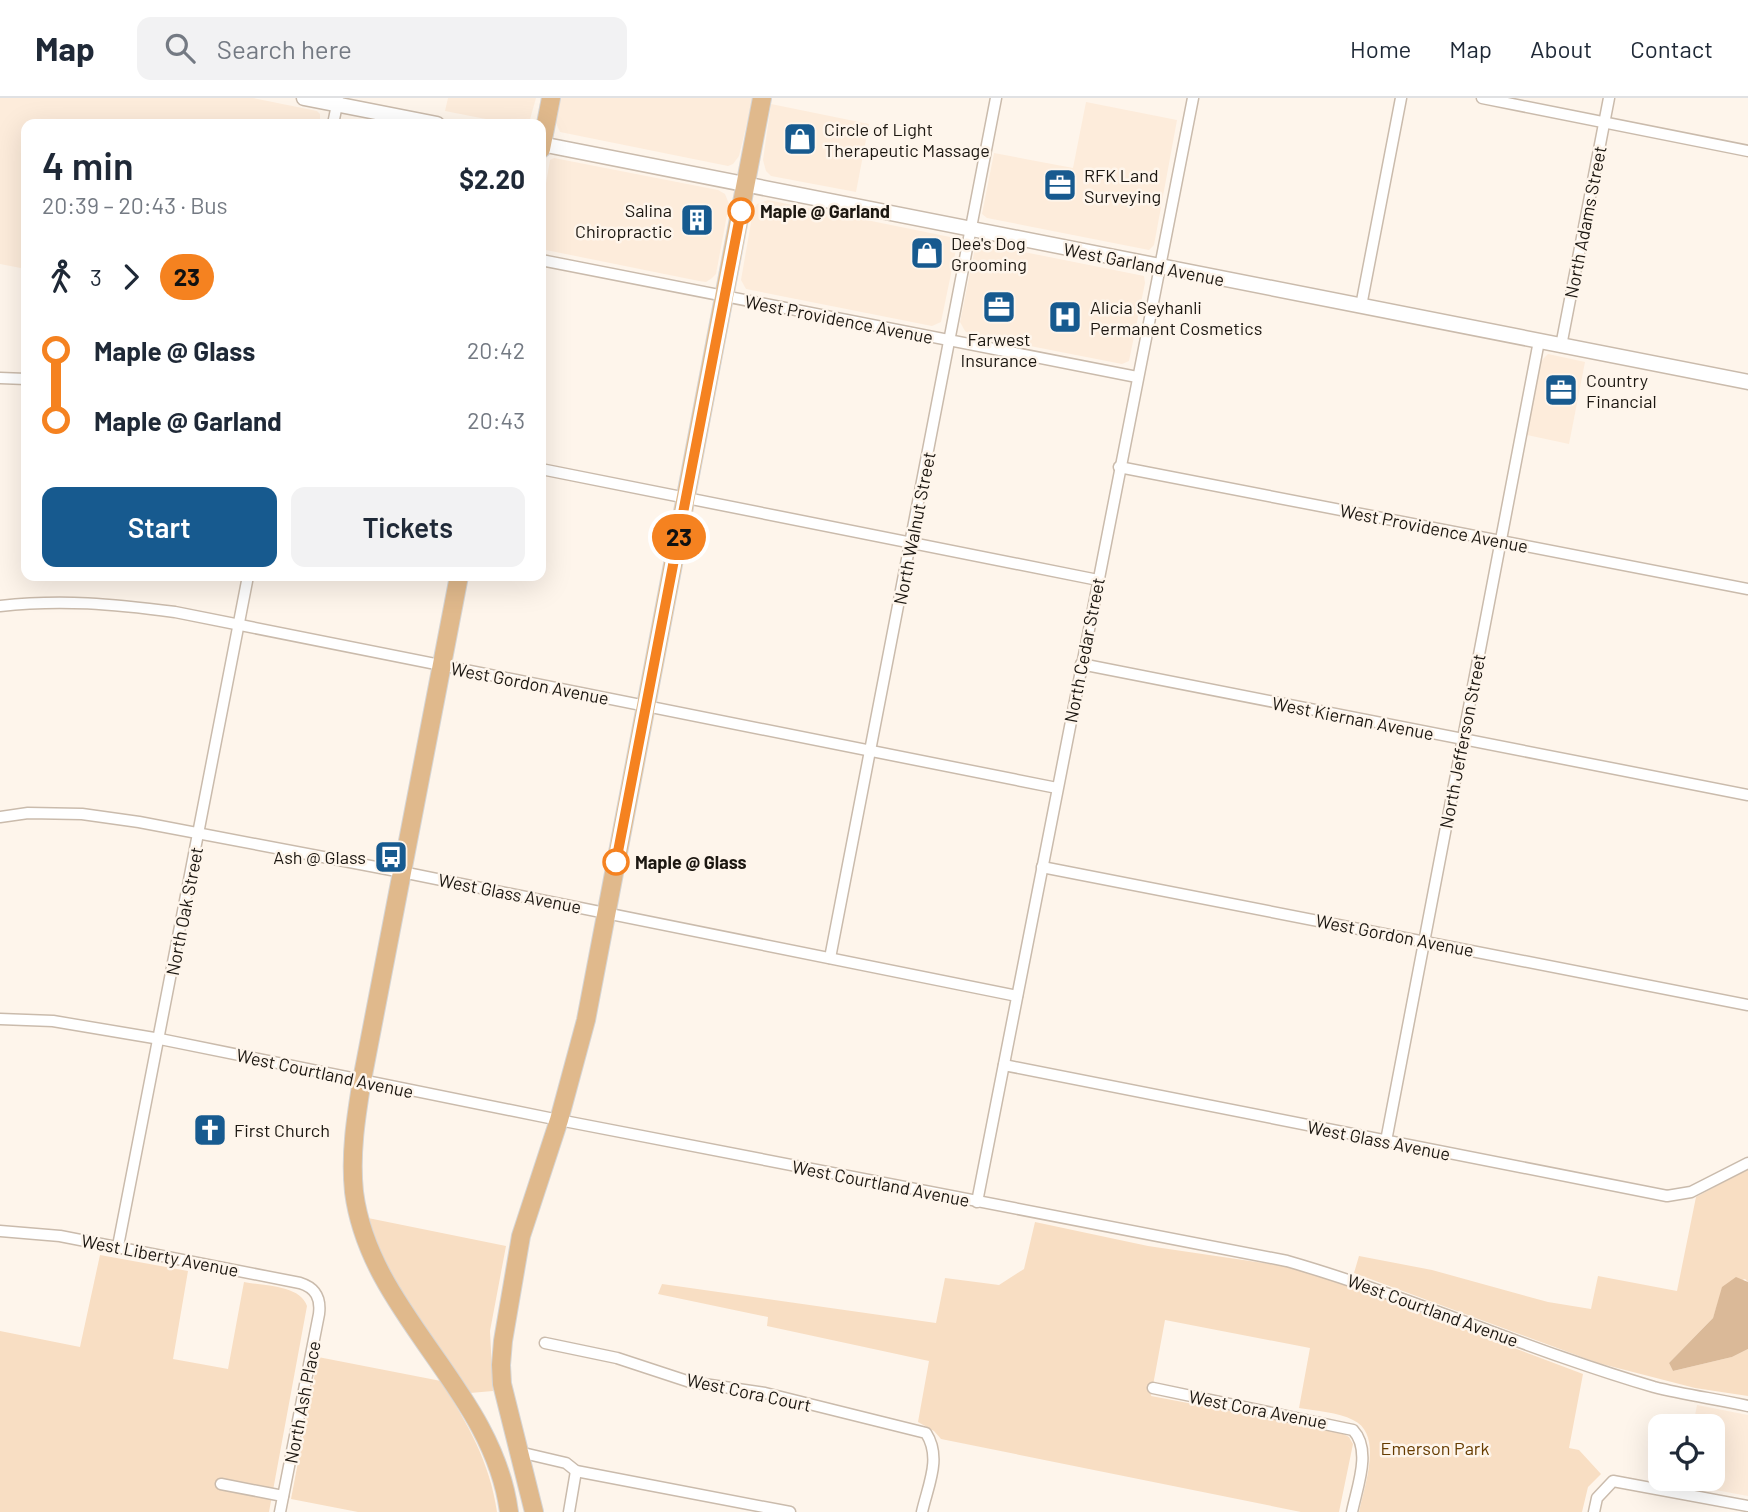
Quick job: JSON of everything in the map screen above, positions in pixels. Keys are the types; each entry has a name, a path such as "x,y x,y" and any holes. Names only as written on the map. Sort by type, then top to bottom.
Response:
{"main road":[{"path":"546,122 551,98"},
{"path":"534,1512 502,1384 503,1341 521,1236 559,1120 586,1020 762,98"},
{"path":"458,581 352,1141 355,1193 367,1243 396,1300 450,1377 485,1434 502,1476 509,1512"}],"street":[{"path":"304,98 337,101 415,119"},
{"name":"North Walnut Street","path":"830,958 996,98"},
{"name":"North Cedar Street","path":"977,1202 1193,98"},
{"path":"1361,306 1401,98"},
{"path":"1482,98 1748,151"},
{"name":"North Adams Street","path":"1561,345 1609,98"},
{"path":"334,119 337,101"},
{"name":"West Garland Avenue","path":"546,147 1748,382"},
{"name":"West Providence Avenue","path":"546,261 1137,377"},
{"name":"North Jefferson Street","path":"1386,1141 1539,341"},
{"path":"0,378 21,379"},
{"name":"West Providence Avenue","path":"1119,467 1748,589"},
{"path":"546,470 1097,580"},
{"name":"North Oak Street","path":"118,1246 247,581"},
{"name":"West Gordon Avenue","path":"0,606 43,601 106,603 174,612 1057,788"},
{"name":"West Kiernan Avenue","path":"1081,664 1748,795"},
{"name":"West Glass Avenue","path":"0,817 28,813 82,814 199,833 1017,996"},
{"name":"West Gordon Avenue","path":"1042,867 1748,1005"},
{"name":"West Courtland Avenue","path":"0,1019 53,1021 160,1039 559,1120 1287,1261 1353,1280 1546,1352 1644,1383 1748,1406"},
{"name":"West Glass Avenue","path":"1003,1065 1667,1196 1690,1192 1748,1163"},
{"name":"West Liberty Avenue","path":"0,1231 60,1236 118,1246 299,1283 317,1293"},
{"name":"North Ash Place","path":"280,1512 320,1314 317,1293"},
{"name":"West Cora Court","path":"545,1343 617,1358 690,1382 765,1393 926,1433 934,1445 934,1459 922,1512"},
{"name":"West Cora Avenue","path":"1153,1388 1353,1430 1360,1437 1363,1454 1352,1512"},
{"path":"519,1452 566,1463 576,1471 790,1512"},
{"path":"569,1512 576,1471"},
{"path":"1594,1512 1597,1498 1613,1480 1748,1506"},
{"path":"221,1484 283,1496"}],"shaded area":[{"path":"0,98 253,98 317,111 320,114 320,119 21,119 21,268 0,264"},
{"path":"448,98 536,98 530,119 486,119 445,111"},
{"path":"561,98 753,98 739,156 728,166 560,132 556,123"},
{"path":"1086,102 1177,120 1154,245 1149,250 987,218 982,214 994,153 1073,168"},
{"path":"771,104 869,124 856,192 771,176 766,171 763,160"},
{"path":"554,158 718,190 725,194 729,204 716,274 706,282 546,250 546,183 550,160"},
{"path":"768,200 955,238 957,245 941,322 932,326 746,289 741,280 753,211 757,204"},
{"path":"979,243 1144,276 1145,283 1129,361 1122,364 969,334 965,331 960,322 975,248"},
{"path":"1548,354 1585,362 1569,444 1527,435 1541,361"},
{"path":"1736,1277 1748,1282 1748,1349 1732,1357 1673,1371 1669,1363 1713,1318 1722,1287"},
{"path":"1697,1405 1748,1415 1748,1496 1721,1491 1725,1491 1725,1414 1695,1414"}],"green space":[{"path":"1748,1169 1748,1282 1745,1279 1723,1287 1713,1318 1669,1363 1673,1371 1732,1357 1748,1349 1748,1396 1695,1388 1598,1363 1354,1273 1359,1256 1432,1270 1548,1302 1591,1309 1598,1276 1677,1291 1696,1197"},
{"path":"368,1218 506,1246 490,1331 493,1391 470,1393 399,1288"},
{"name":"Emerson Park","path":"1035,1222 1148,1246 1290,1267 1353,1287 1583,1374 1569,1448 1579,1450 1601,1474 1588,1487 1582,1512 1359,1512 1369,1462 1368,1437 1362,1427 1347,1417 1299,1408 1310,1348 1165,1320 1151,1396 1340,1432 1349,1437 1353,1444 1339,1512 1301,1512 941,1439 934,1431 918,1422 929,1361 767,1326 768,1317 658,1294 662,1284 936,1323 945,1278 999,1285 1024,1269"},
{"path":"100,1255 188,1271 173,1359 228,1369 244,1282 289,1290 303,1299 307,1306 269,1512 0,1512 0,1331 80,1347"},
{"path":"318,1357 441,1381 483,1459 497,1512 358,1512 291,1499"}],"bus line":[{"name":"23","path":"616,862 741,211"}],"place":[{"name":"Circle of Light Therapeutic Massage","path":"800,139"},
{"name":"RFK Land Surveying","path":"1060,185"},
{"name":"Maple @ Garland","path":"741,211"},
{"name":"Salina Chiropractic","path":"697,220"},
{"name":"Dee's Dog Grooming","path":"927,253"},
{"name":"Farwest Insurance","path":"999,307"},
{"name":"Alicia Seyhanli Permanent Cosmetics","path":"1065,317"},
{"name":"Country Financial","path":"1561,390"},
{"name":"Ash @ Glass","path":"391,857"},
{"name":"Maple @ Glass","path":"616,862"},
{"name":"First Church","path":"210,1130"}]}
